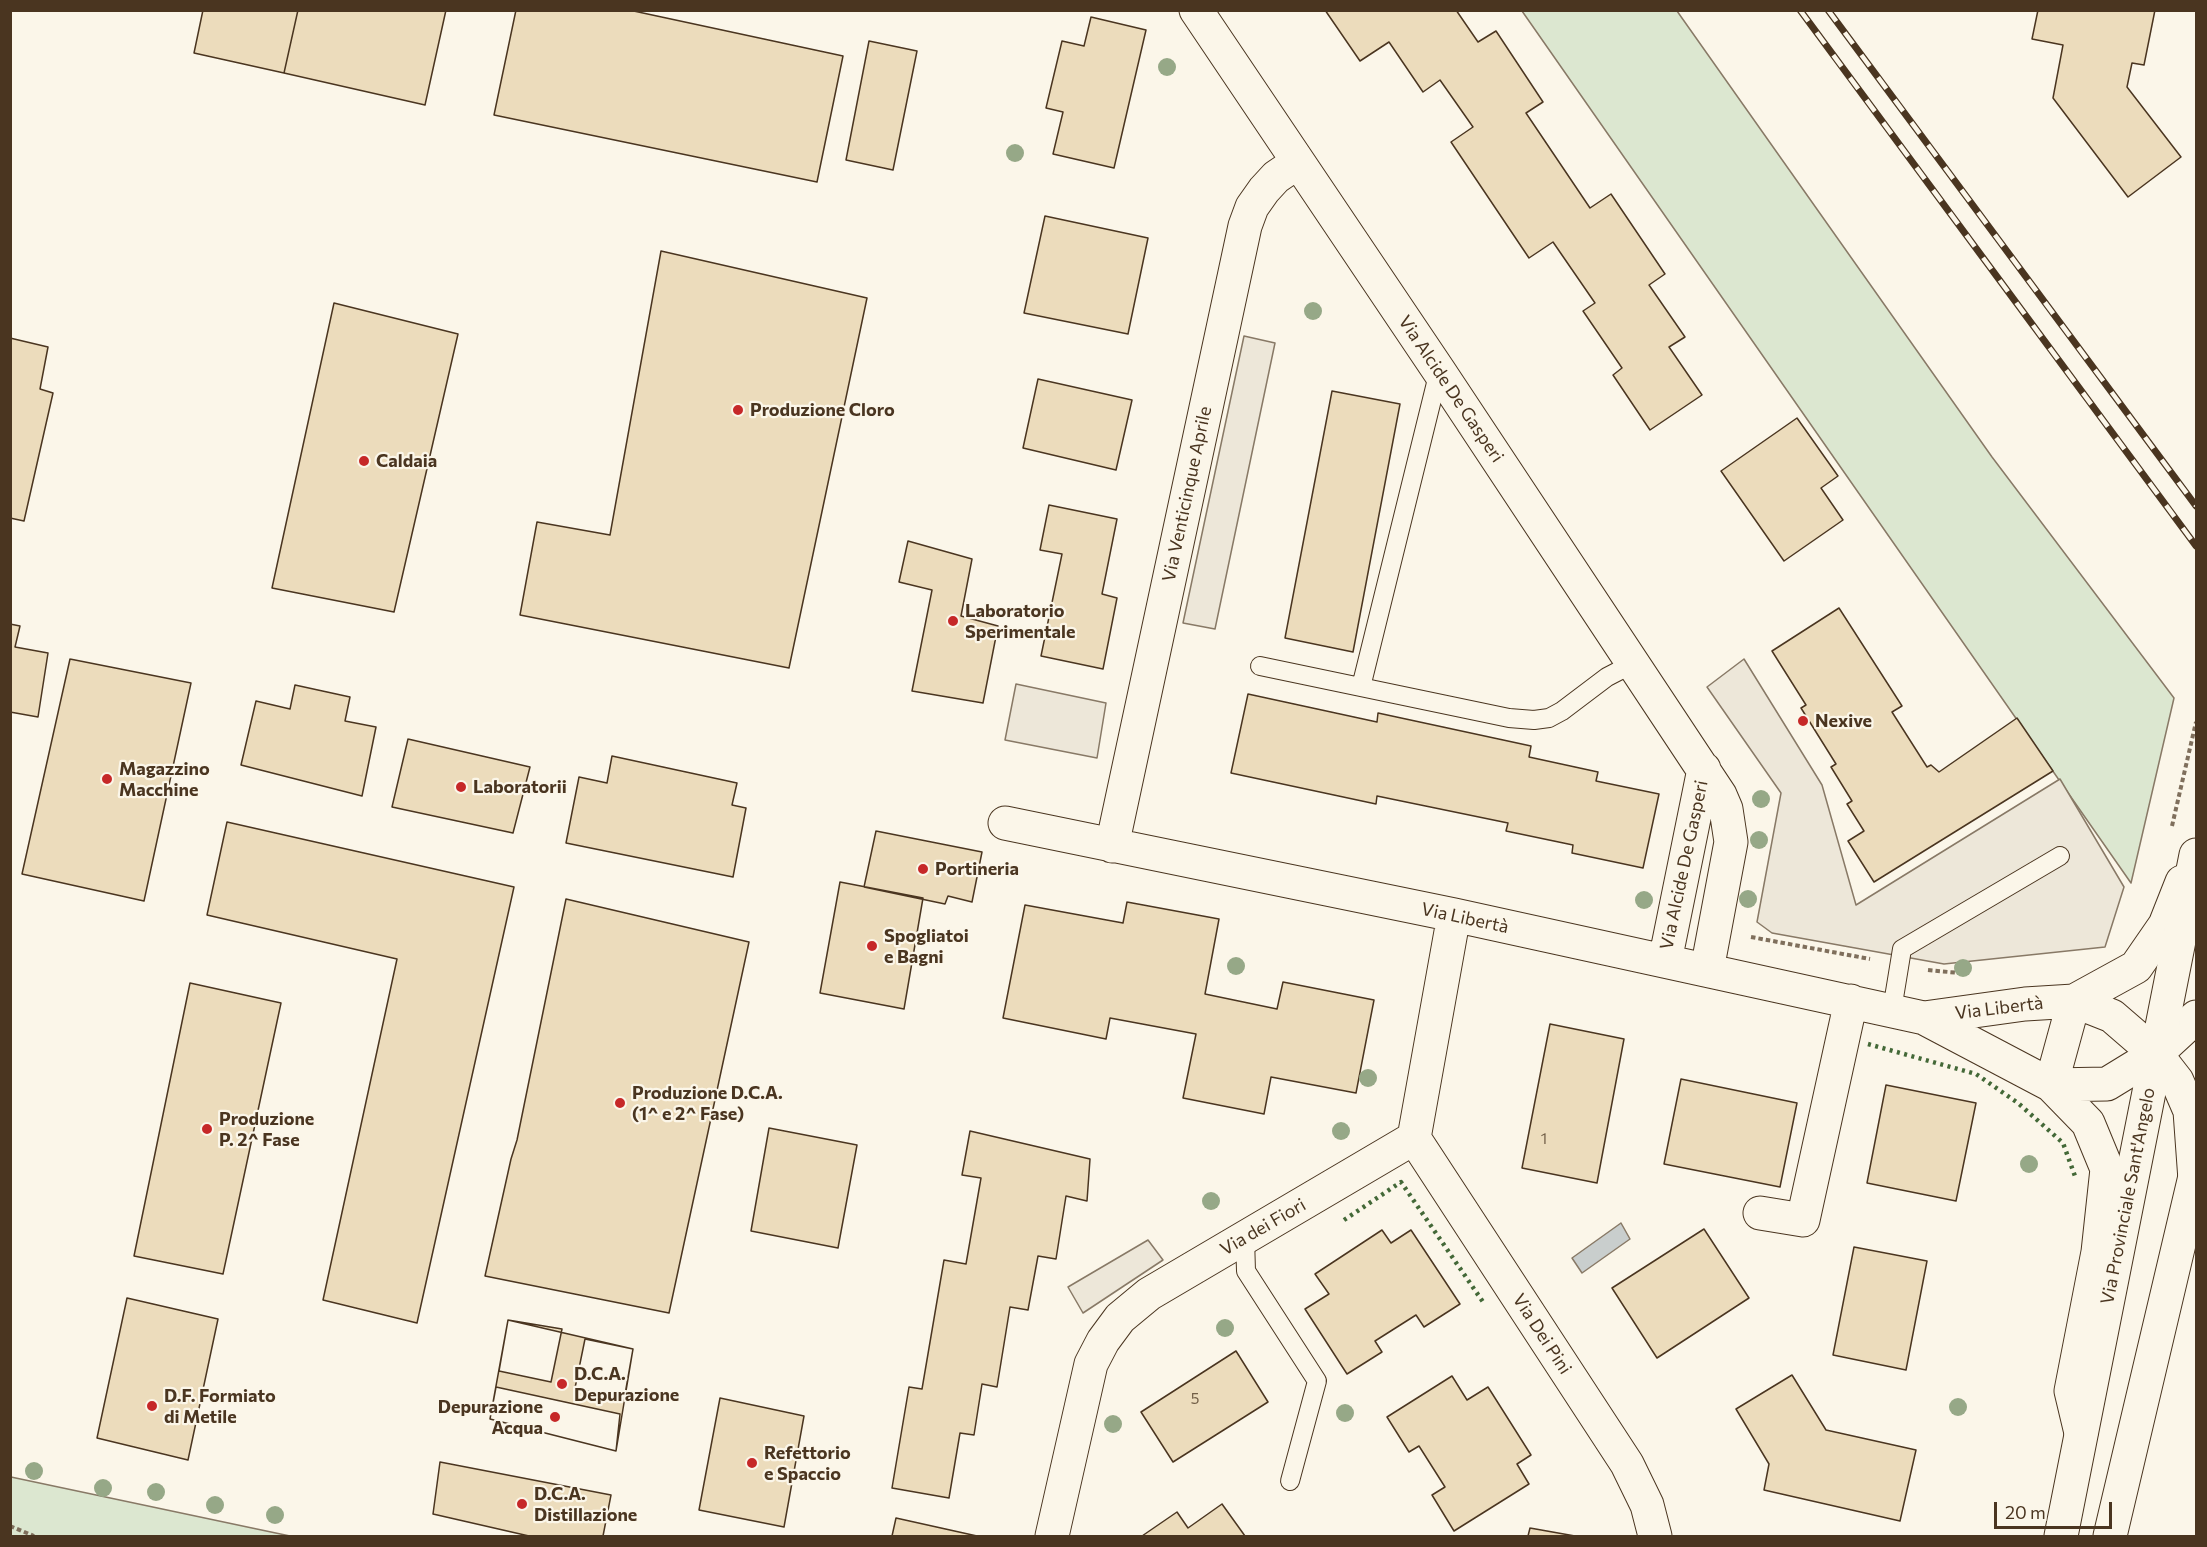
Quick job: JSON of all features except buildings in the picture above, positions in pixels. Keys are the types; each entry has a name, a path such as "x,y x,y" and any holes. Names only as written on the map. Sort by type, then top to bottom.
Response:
{"street":[{"name":"Via Alcide De Gasperi","path":"1196,10 1634,663 1704,769 1726,809 1731,842 1707,970"},
{"name":"Via Venticinque Aprile","path":"1112,846 1245,226 1252,207 1264,190 1276,177 1298,162"},
{"name":"Via Alcide De Gasperi","path":"1665,961 1704,769"},
{"name":"Via Libertà","path":"1005,823 1454,915 1924,1018 2051,1085 2088,1123 2107,1168 2098,1252 2071,1391 2081,1433"},
{"name":"Via Libertà","path":"2051,1085 2074,1001 2136,967 2165,925 2196,847"},
{"name":"Via Provinciale Sant'Angelo","path":"2061,1536 2196,855"},
{"path":"1414,1138 1454,915"},
{"path":"1760,1213 1803,1220 1851,1001"},
{"name":"Via Libertà","path":"1924,1018 2025,1004 2074,1001 2112,1016 2157,1054 2177,1081 2190,1111 2195,1176"},
{"name":"Via Libertà","path":"2051,1085 2107,1084 2157,1054 2196,1017"},
{"name":"Via dei Fiori","path":"1052,1536 1087,1376 1103,1341 1120,1318 1139,1300 1414,1138"},
{"name":"Via Dei Pini","path":"1414,1138 1627,1464 1647,1505 1655,1536"},
{"path":"2109,1536 2195,1176"}],"lane":[{"path":"1361,687 1439,371"},
{"path":"1260,666 1509,718 1534,720 1549,718 1562,711 1607,677 1634,663"},
{"path":"1892,1010 1902,949 2060,856"},
{"path":"1245,1238 1246,1271 1317,1381 1290,1481"}],"path":[{"path":"10,1526 33,1536"}],"green space":[{"path":"1522,11 1677,11 1992,457 2174,698 2131,883"},
{"path":"11,1477 252,1528 290,1536 11,1536"}],"shaded area":[{"path":"1244,336 1275,343 1215,629 1183,623"},
{"path":"1744,659 1822,785 1856,905 2060,779 2124,887 2105,947 1944,964 1772,933 1757,922 1781,793 1707,687"},
{"path":"1016,684 1106,703 1097,758 1005,740"},
{"path":"1621,1223 1630,1239 1582,1273 1572,1258"},
{"path":"1148,1240 1163,1260 1083,1313 1068,1287"}],"railway":[{"path":"1800,10 2196,546"},
{"path":"1828,10 2196,506"}],"hedge":[{"path":"1868,1044 1976,1074 2018,1103 2063,1143 2076,1179"},
{"path":"1344,1220 1401,1182 1483,1302"}],"place":[{"name":"Produzione Cloro","path":"738,410"},
{"name":"Caldaia","path":"364,461"},
{"name":"Laboratorio Sperimentale","path":"953,621"},
{"name":"Nexive","path":"1803,721"},
{"name":"Magazzino Macchine","path":"107,779"},
{"name":"Laboratorii","path":"461,787"},
{"name":"Portineria","path":"923,869"},
{"name":"Spogliatoi e Bagni","path":"872,946"},
{"name":"Produzione D.C.A. (1^ e 2^ Fase)","path":"620,1103"},
{"name":"Produzione P. 2^ Fase","path":"207,1129"},
{"name":"D.C.A. Depurazione","path":"562,1384"},
{"name":"D.F. Formiato di Metile","path":"152,1406"},
{"name":"Depurazione Acqua","path":"555,1417"},
{"name":"Refettorio e Spaccio","path":"752,1463"},
{"name":"D.C.A. Distillazione","path":"522,1504"}]}
